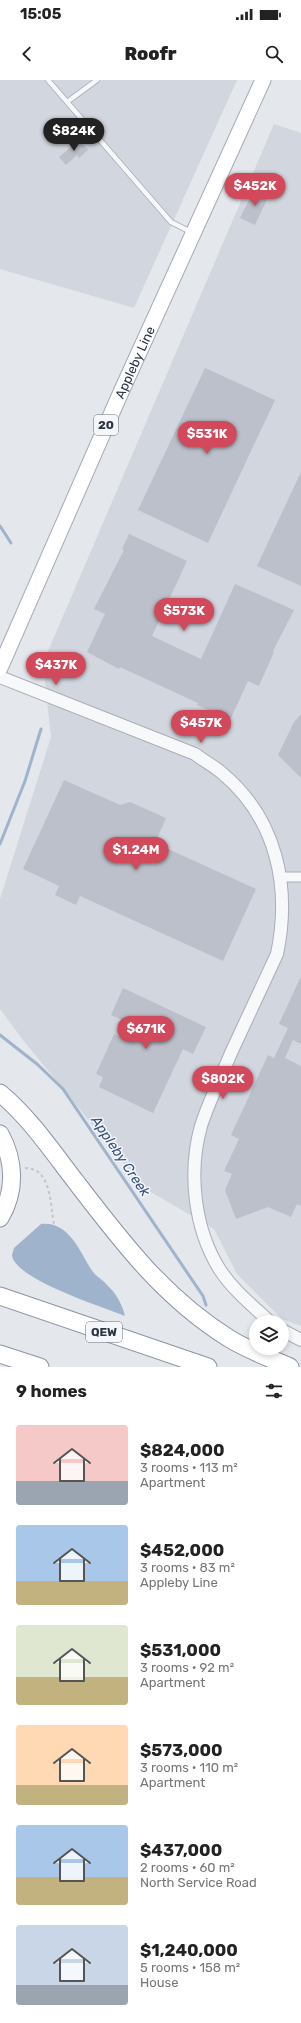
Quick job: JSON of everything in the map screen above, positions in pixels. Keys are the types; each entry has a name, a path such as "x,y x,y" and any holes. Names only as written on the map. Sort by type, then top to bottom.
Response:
{"highway":[{"path":"0,1093 15,1105 118,1236 158,1283 190,1312 231,1339 290,1367"},
{"path":"0,1134 11,1158 11,1185 9,1197 0,1218"},
{"name":"QEW","path":"0,1296 208,1367"},
{"path":"0,1354 40,1367"}],"main road":[{"name":"Appleby Line","path":"0,668 121,392 263,80"}],"street":[{"path":"0,677 194,754 222,773 253,807 265,827 275,850 283,907 282,930 277,954 210,1101 201,1126 194,1170 198,1213 208,1247 220,1270 252,1307 262,1315"},
{"path":"280,877 301,877"},
{"path":"289,1334 301,1340"}],"lane":[{"path":"48,80 171,222 194,234"},
{"path":"67,102 97,80"}],"path":[{"path":"11,1167 33,1169 41,1175 49,1193 54,1224"}],"shaded area":[{"path":"0,80 237,80 134,308 0,269"},
{"path":"274,124 301,133 301,1326 289,1322 289,1315 278,1315 237,1274 214,1229 144,1188 23,1040 0,1009 0,899 51,737 43,663"}],"water":[{"path":"41,1224 51,1224 67,1233 93,1272 116,1295 125,1316 61,1291 27,1273 17,1264 12,1255 14,1248"}],"building":[{"path":"79,140 88,150 79,158 77,155 66,165 59,157"},
{"path":"255,188 269,195 255,225 240,218"},
{"path":"205,368 275,400 208,543 138,510"},
{"path":"301,472 301,586 257,566"},
{"path":"129,534 187,561 152,636 201,659 235,584 294,610 273,651 274,652 259,686 248,681 231,718 217,712 217,714 197,705 198,703 120,667 119,669 87,652 105,614 94,609 124,550 122,549"},
{"path":"301,714 301,778 278,755 294,722"},
{"path":"64,780 120,805 130,802 166,818 155,843 256,889 223,961 80,896 76,905 55,895 59,886 23,869"},
{"path":"301,976 301,1044 293,1040 285,1058 301,1066 301,1206 297,1204 291,1217 268,1207 236,1219 225,1190 232,1174 224,1171 239,1139 231,1135 268,1055 274,1058 288,1028 279,1024"},
{"path":"123,988 206,1027 193,1054 183,1049 153,1113 99,1087 103,1077 96,1074 114,1034 122,1038 129,1023 111,1015"}],"waterway":[{"name":"Appleby Creek","path":"0,526 11,543"},
{"name":"Appleby Creek","path":"0,844 25,781 41,729"},
{"name":"Appleby Creek","path":"0,1035 37,1064 63,1089 203,1296 206,1305"}]}
